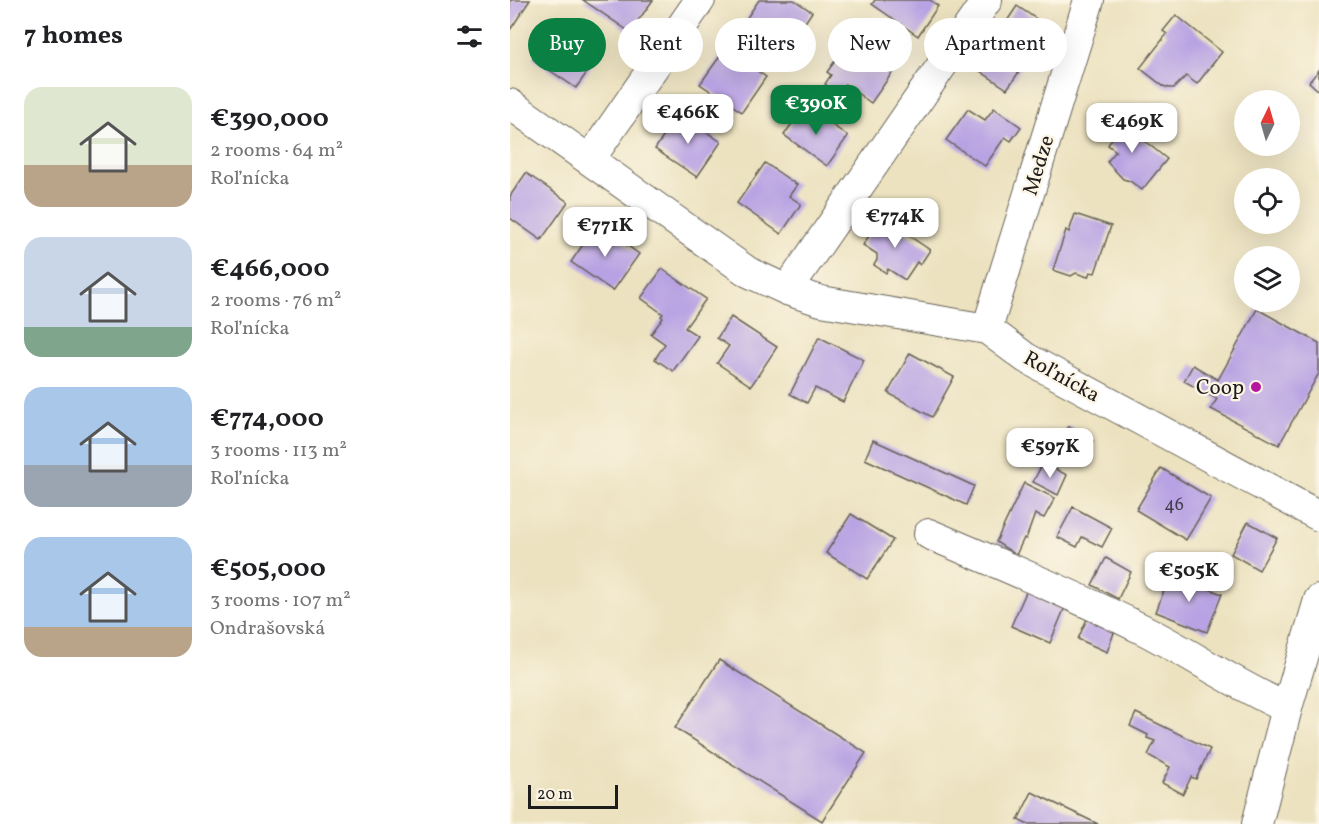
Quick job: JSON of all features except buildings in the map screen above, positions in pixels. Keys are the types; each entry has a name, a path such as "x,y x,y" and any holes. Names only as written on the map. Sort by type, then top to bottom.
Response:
{"street":[{"path":"590,159 700,0"},
{"path":"788,290 987,0"},
{"name":"Medze","path":"987,329 1089,0"},
{"name":"Roľnícka","path":"510,104 748,272 788,290 821,301 987,329 1026,358 1319,516"},
{"path":"929,534 1034,578 1147,632 1261,696 1287,708"},
{"path":"1257,824 1287,708 1319,600"}],"place":[{"name":"Coop","path":"1256,387"}]}
